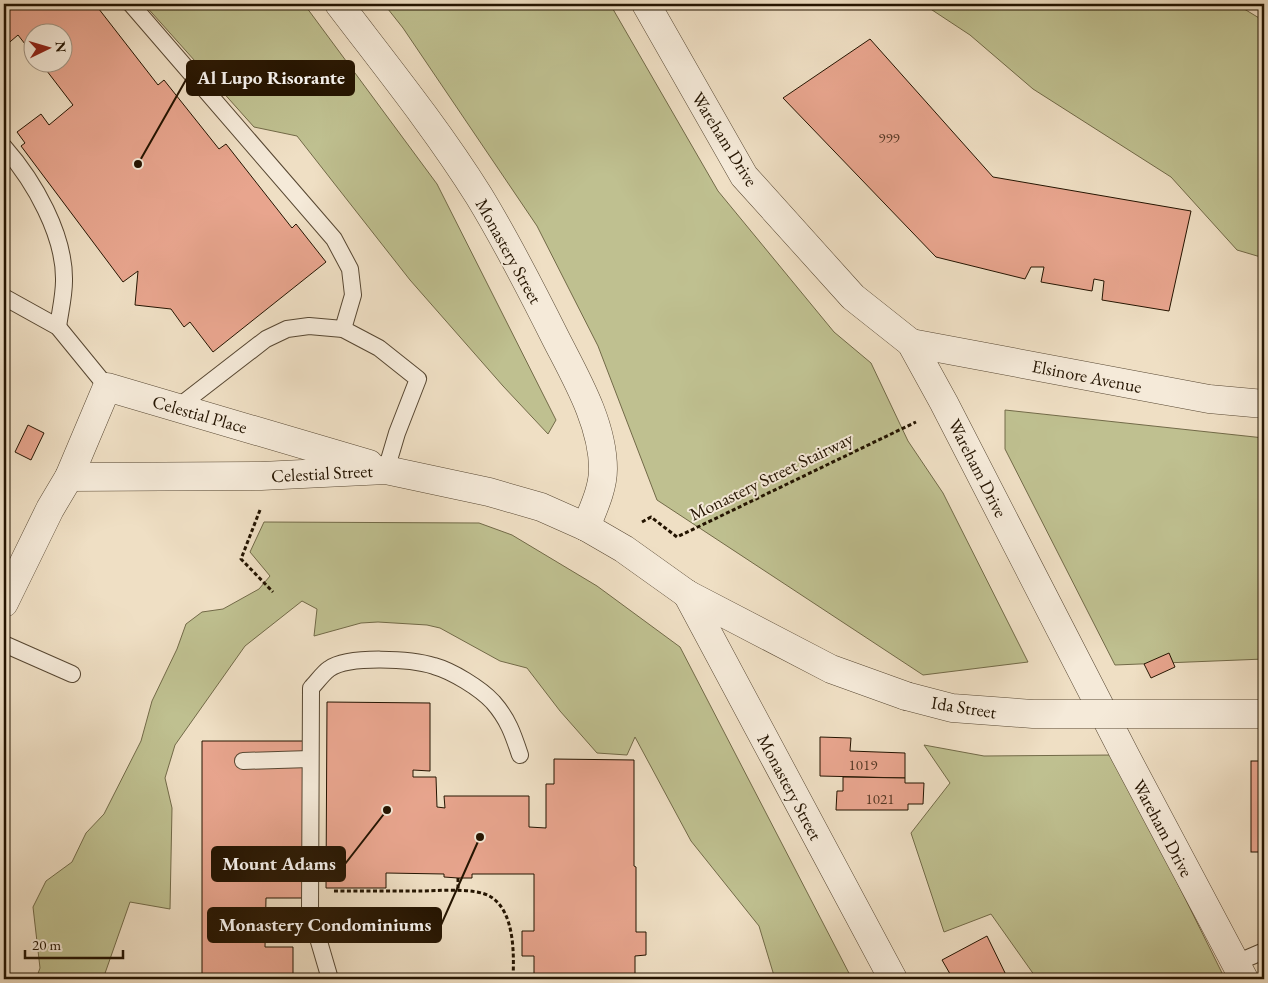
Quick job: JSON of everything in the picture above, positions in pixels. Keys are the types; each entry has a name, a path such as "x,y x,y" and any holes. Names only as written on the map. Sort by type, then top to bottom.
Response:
{"street":[{"name":"Monastery Street","path":"339,4 428,120 479,197 525,276 576,378 597,433 603,470 598,498 586,527"},
{"name":"Wareham Drive","path":"646,4 744,176 853,298 910,343 944,403 1125,755 1240,971"},
{"name":"Elsinore Avenue","path":"910,343 1209,399 1264,404"},
{"name":"Celestial Place","path":"107,386 386,470"},
{"path":"4,603 50,509 69,477 107,386"},
{"name":"Celestial Street","path":"69,477 261,476 386,470 497,494 541,507 586,527 624,549 687,594"},
{"name":"Monastery Street","path":"687,594 893,979"},
{"name":"Ida Street","path":"687,594 832,669 906,696 952,708 1033,714 1264,714"}],"lane":[{"path":"131,4 334,239 350,269 353,295 343,329"},
{"path":"4,147 34,187 62,251 64,280 58,327"},
{"path":"4,297 58,327 107,386"},
{"path":"178,407 266,339 287,329 302,327 343,329 378,348 418,378 397,433 386,470"},
{"path":"4,644 72,674"},
{"path":"330,979 310,911 311,688 330,668 369,659 404,661 434,666 468,683 492,701 510,726 520,756"},
{"path":"243,760 310,759"},
{"path":"240,928 315,927"},
{"path":"1240,971 1264,951"}],"path":[{"name":"Monastery Street Stairway","path":"642,522 650,517 677,537 916,422"},
{"path":"260,510 241,559 273,592"},
{"path":"458,878 458,890"},
{"path":"309,892 458,890 492,897 502,908 509,924 513,942 513,979"}],"green space":[{"path":"144,4 304,4 437,184 556,420 548,434 410,280 297,136 254,127"},
{"path":"384,4 610,4 718,191 834,332 871,363 908,441 943,493 1028,662 923,675 657,500 598,346 537,226 403,28"},
{"path":"923,4 1236,4 1264,21 1264,258 1237,250 1171,177 1033,89 970,35"},
{"path":"1005,410 1264,438 1264,659 1115,665 1005,449"},
{"path":"264,522 479,523 512,535 597,586 680,647 852,979 775,979 759,926 691,841 635,737 627,755 597,753 560,711 527,668 500,661 440,628 427,625 378,622 361,623 314,636 317,609 302,601 245,646 175,745 165,778 172,808 170,909 130,902 103,979 36,979 40,968 33,907 46,881 72,862 86,833 104,814 141,741 152,701 177,649 186,624 202,612 223,609 259,589 270,576 250,552"},
{"path":"924,745 984,756 1114,755 1225,979 1037,979 991,914 944,932 911,833 950,783"}],"building":[{"path":"4,4 95,4 158,85 164,80 219,149 226,144 292,228 296,224 326,262 213,352 190,322 184,327 171,309 135,305 138,271 123,282 21,146 25,143 17,132 41,114 49,125 73,105 48,72 72,72 72,22 22,22 22,40 18,35 4,47"},
{"path":"870,39 993,177 1191,211 1169,311 1102,300 1104,281 1094,279 1092,291 1041,282 1044,267 1031,267 1025,279 936,257 783,98"},
{"path":"28,425 44,433 31,460 15,452"},
{"path":"1169,653 1175,667 1151,678 1144,664"},
{"path":"327,702 430,703 430,771 413,770 413,777 436,777 437,807 445,808 444,796 529,796 529,827 546,828 546,784 554,784 554,759 634,760 636,932 646,932 646,955 635,956 635,979 534,979 534,956 522,956 522,931 534,931 534,874 472,874 472,878 458,878 444,877 444,874 386,873 386,888 326,888"},
{"path":"820,737 851,738 850,751 905,753 905,778 820,776"},
{"path":"202,741 303,741 303,898 266,898 265,947 293,947 293,979 202,979"},
{"path":"1251,761 1264,761 1264,852 1251,852"},
{"path":"843,777 905,778 905,783 924,783 923,804 908,804 908,810 836,810 837,791 843,791"},
{"path":"987,936 1008,979 953,979 942,960"}],"place":[{"name":"Al Lupo Risorante","path":"138,164"},
{"name":"Mount Adams","path":"387,810"},
{"name":"Monastery Condominiums","path":"480,837"}]}
